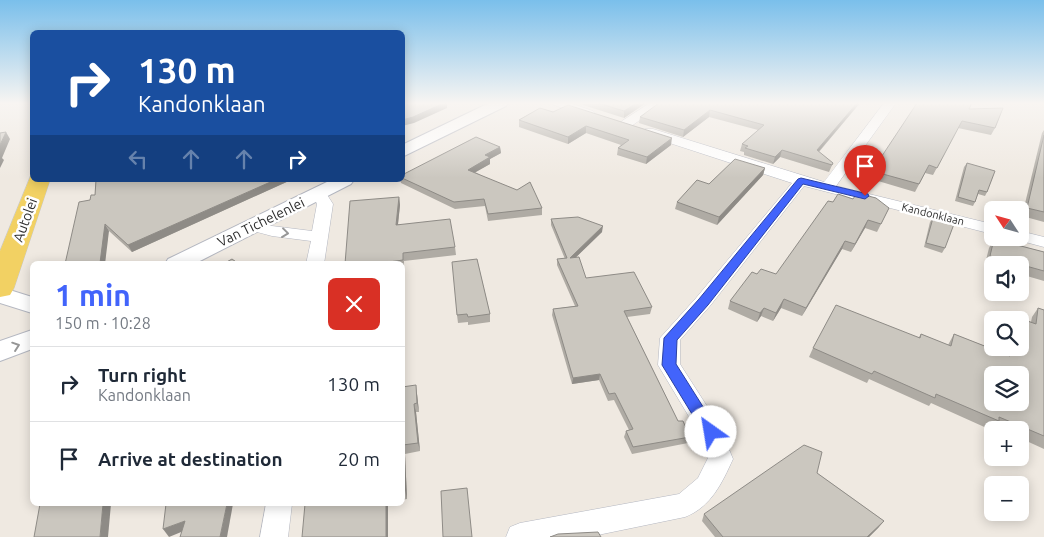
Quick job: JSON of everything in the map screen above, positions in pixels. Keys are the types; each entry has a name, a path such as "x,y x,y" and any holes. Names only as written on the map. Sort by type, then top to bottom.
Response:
{"main road":[{"name":"Autolei","path":"0,288 38,182"}],"street":[{"path":"410,145 447,128"},
{"name":"Kandonklaan","path":"639,128 801,180 984,227"},
{"path":"828,187 872,128"},
{"path":"520,537 685,505 707,486 721,459 711,432 669,365 670,338 703,302 801,180"},
{"name":"Van Tichelenlei","path":"182,261 342,182"},
{"path":"315,261 325,204 319,193"},
{"path":"252,226 272,231 319,237"},
{"path":"1029,238 1044,242"},
{"path":"0,295 30,304"},
{"path":"0,351 30,340"},
{"path":"274,537 279,506"}],"building":[{"path":"542,128 583,128 568,137"},
{"path":"592,128 641,128 672,138 647,157 618,148 629,140"},
{"path":"760,128 836,128 817,150 833,163 832,165 782,150 775,157 745,148 748,146 742,144"},
{"path":"900,128 958,128 937,168 929,165 919,184 872,171"},
{"path":"6,132 0,145 0,133"},
{"path":"1044,135 1044,212 1029,208 1029,201"},
{"path":"476,137 500,147 485,155 490,157 468,170 517,190 530,182 542,208 488,214 484,199 454,202 405,179 405,173"},
{"path":"735,159 765,168 719,217 677,202 697,180 709,184"},
{"path":"967,163 995,171 987,192 979,190 975,202 958,197"},
{"path":"96,182 270,182 128,245 105,224 100,261 66,261 79,202 90,200 91,195 95,195"},
{"path":"857,193 876,198 889,208 881,224 868,220 855,244 845,241 806,308 784,299 776,313 764,308 760,313 730,301 752,272 757,274 761,269 776,274 828,201 833,202 838,194 853,199"},
{"path":"399,197 396,225 450,219 455,247 403,253 403,260 396,261 345,261 350,201"},
{"path":"578,217 603,226 570,258 579,257 586,278 634,272 652,307 624,311 678,421 683,421 690,437 633,447 626,431 633,429 615,393 609,394 600,374 573,378 553,309 578,306 557,259 567,258 551,219"},
{"path":"933,218 954,224 945,248 926,243"},
{"path":"992,246 1021,246 1044,252 1044,271 1029,267 1029,256 990,256"},
{"path":"477,259 490,314 468,317 467,314 457,315 452,262"},
{"path":"836,305 920,338 921,334 951,346 954,334 984,346 984,356 1029,356 1029,322 1036,324 1038,308 1044,310 1044,436 1029,430 1029,421 1008,421 999,417 999,421 936,394 935,398 874,371 872,374 813,348"},
{"path":"416,385 417,403 414,404 418,443 405,445 405,387"},
{"path":"804,445 822,452 817,473 884,521 867,537 723,537 704,514"},
{"path":"467,488 472,537 443,537 441,491"},
{"path":"40,506 103,506 100,537 34,537"},
{"path":"166,506 227,506 220,537 180,537 185,521 163,529"},
{"path":"305,506 386,506 386,537 302,537"},
{"path":"598,532 601,537 550,537 558,534"}],"route":[{"path":"711,432 669,365 670,338 703,302 801,180 865,196"}]}
